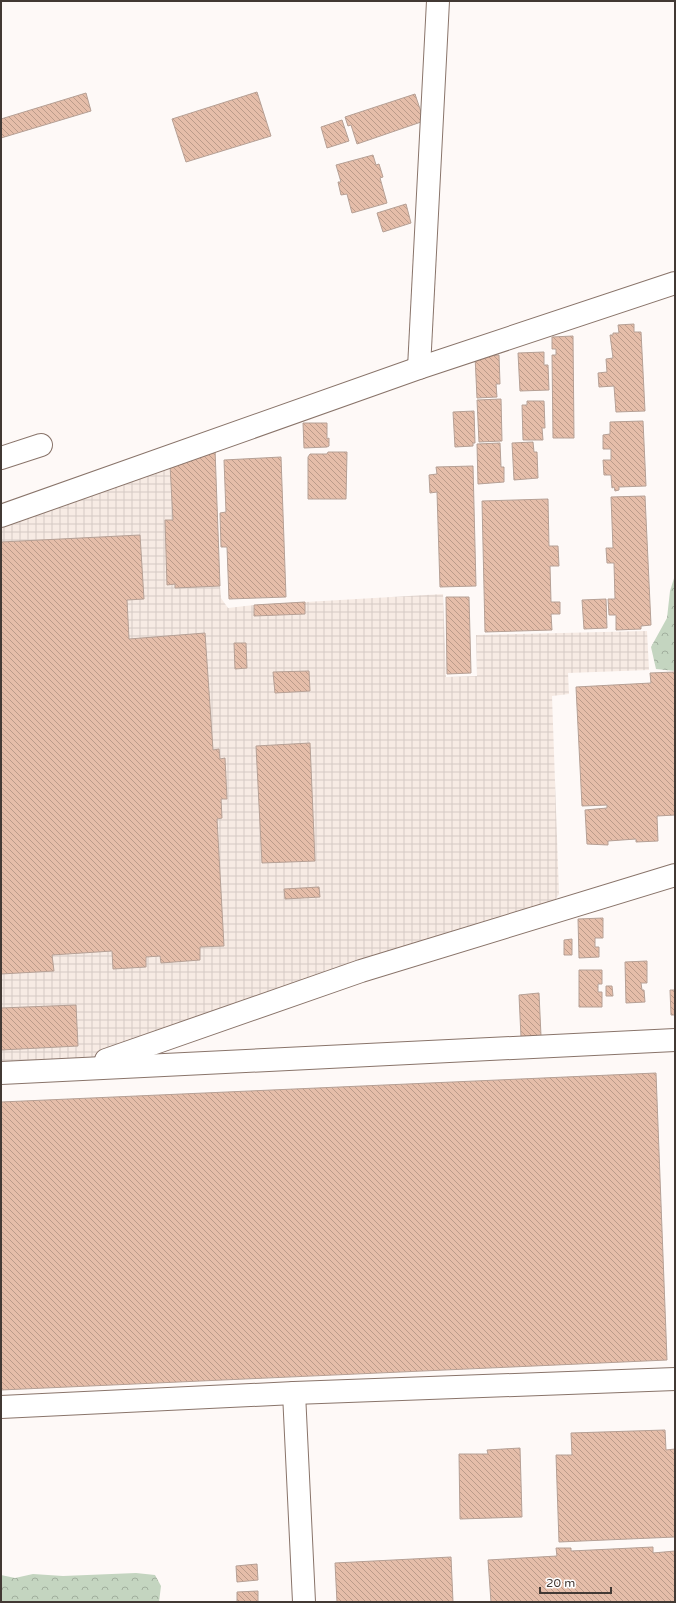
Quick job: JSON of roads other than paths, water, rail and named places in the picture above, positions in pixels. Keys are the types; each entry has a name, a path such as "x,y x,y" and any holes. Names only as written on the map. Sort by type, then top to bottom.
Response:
{"street":[{"path":"419,368 438,1"},
{"path":"1,516 419,368 675,283"},
{"path":"1,458 41,445"},
{"path":"81,1068 361,972 675,875"},
{"path":"1,1072 675,1040"},
{"path":"1,1407 294,1393 675,1379"},
{"path":"294,1393 304,1602"}]}
